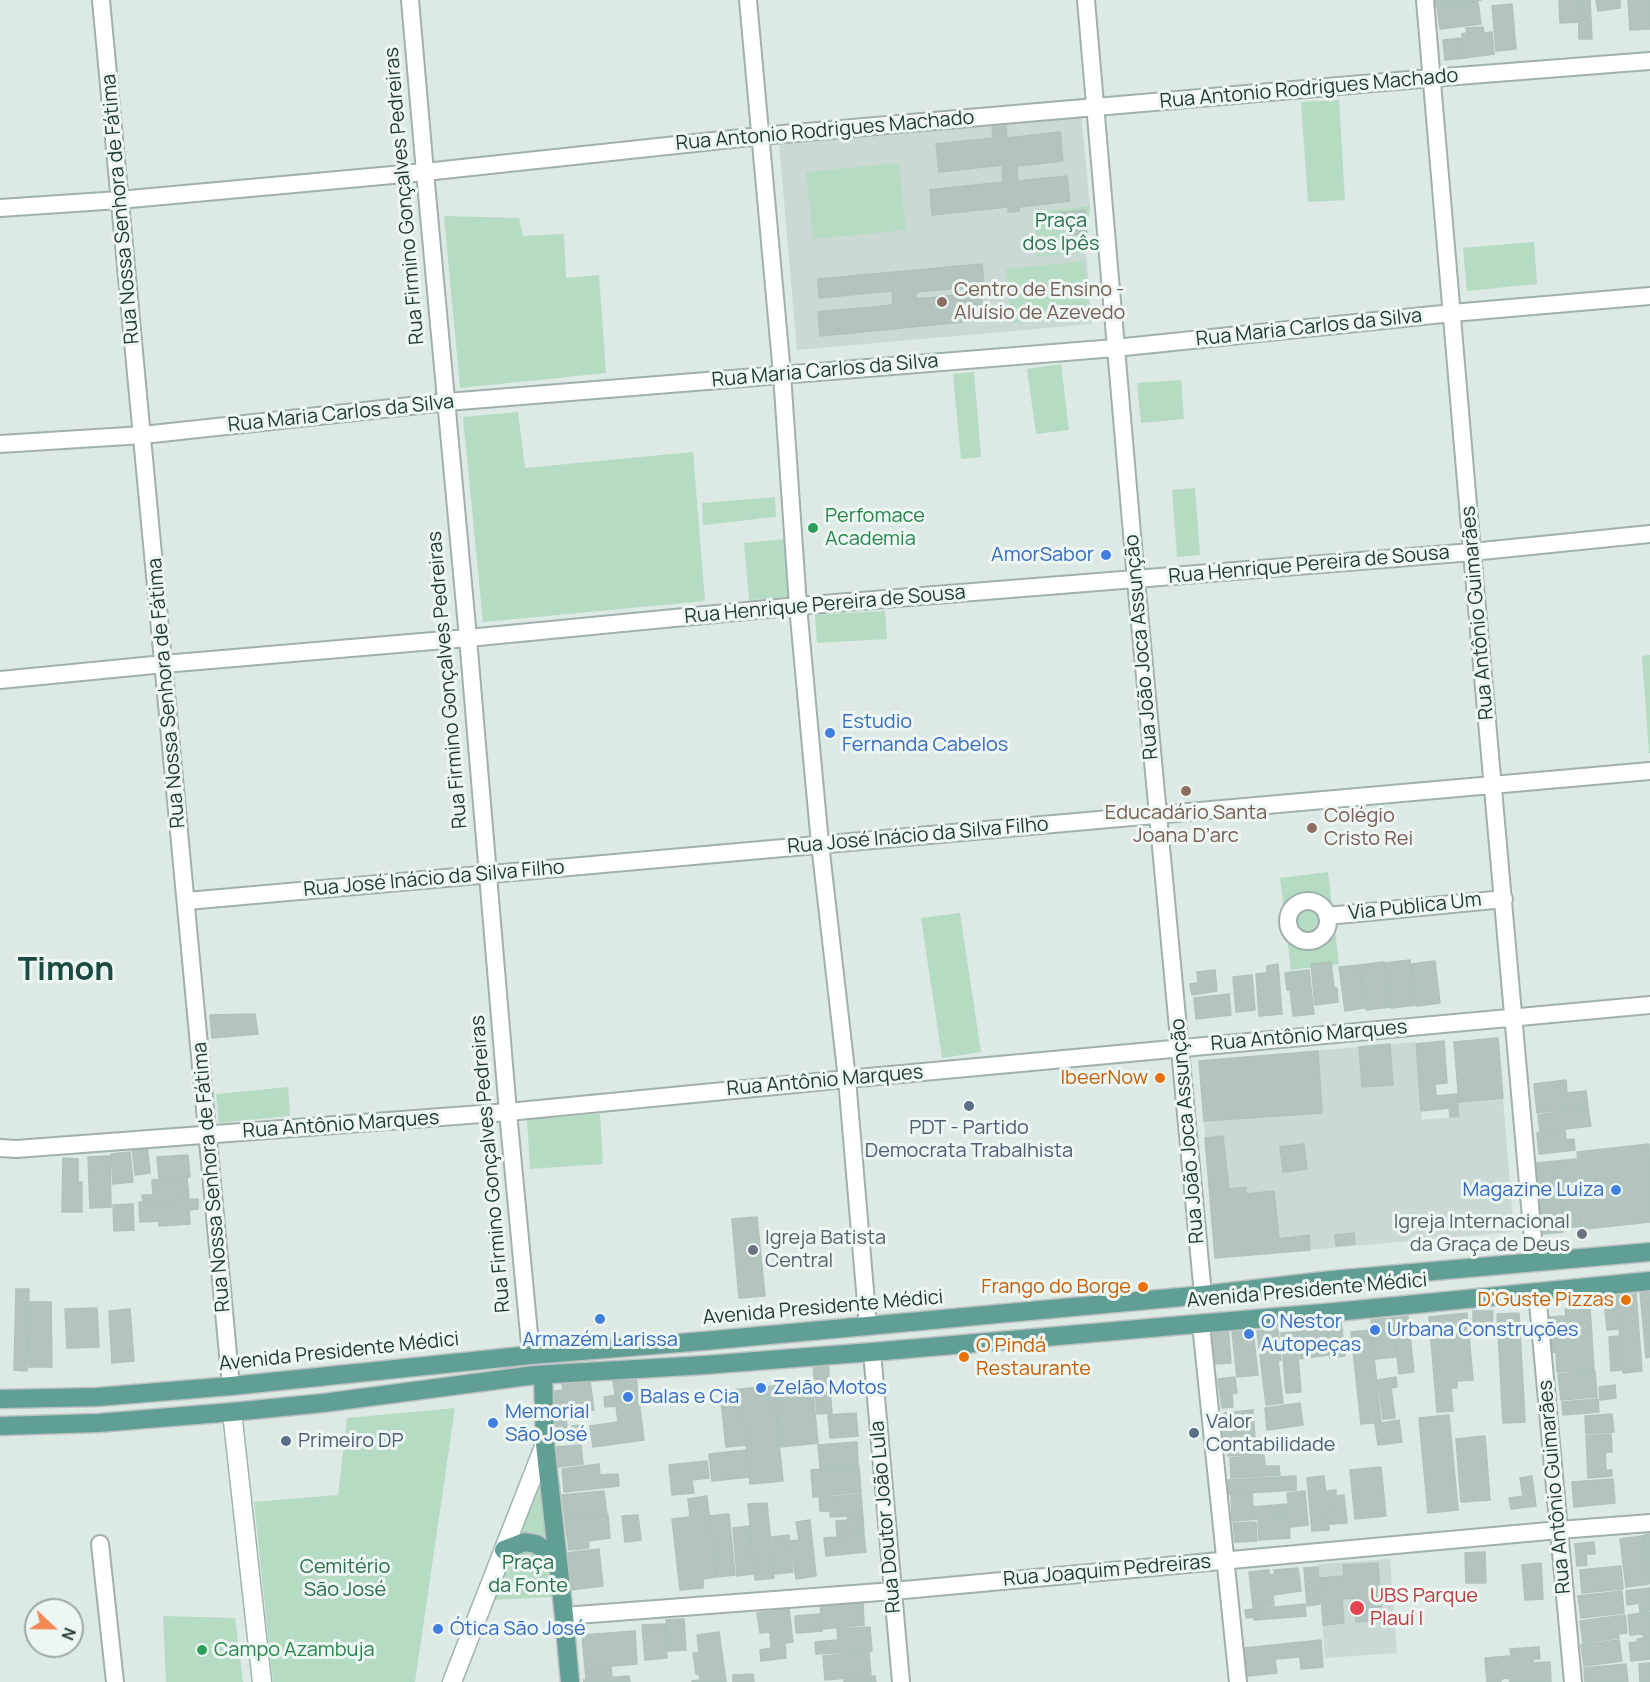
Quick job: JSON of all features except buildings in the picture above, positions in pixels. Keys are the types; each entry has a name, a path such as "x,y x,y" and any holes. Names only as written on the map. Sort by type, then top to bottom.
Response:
{"main road":[{"name":"Avenida Presidente Médici","path":"0,1399 97,1397 231,1386 1332,1280 1650,1252"},
{"path":"1332,1280 1335,1312"},
{"name":"Avenida Presidente Médici","path":"0,1426 98,1423 232,1412 323,1403 543,1375 872,1352 1335,1312 1650,1281"},
{"path":"704,1341 705,1365"},
{"path":"543,1375 545,1444 570,1682"},
{"path":"320,1376 323,1403"},
{"path":"97,1397 98,1423"},
{"path":"504,1550 525,1542 536,1544 545,1550 558,1565"}],"street":[{"name":"Rua Nossa Senhora de Fátima","path":"101,0 231,1386"},
{"name":"Rua Firmino Gonçalves Pedreiras","path":"410,0 531,1356"},
{"path":"748,0 782,374 798,606 820,844 847,1079 868,1326"},
{"name":"Rua João Joca Assunção","path":"1086,0 1115,348 1203,1294"},
{"name":"Rua Antônio Guimarães","path":"1425,0 1535,1262"},
{"name":"Rua Antonio Rodrigues Machado","path":"0,208 119,200 424,172 760,135 1432,78 1650,62"},
{"name":"Rua Maria Carlos da Silva","path":"0,444 143,435 447,402 1115,348 1452,313 1650,296"},
{"name":"Rua Henrique Pereira de Sousa","path":"0,680 798,606 1472,552 1650,534"},
{"name":"Rua José Inácio da Silva Filho","path":"187,901 1650,771"},
{"name":"Via Publica Um","path":"1327,916 1503,899"},
{"name":"Rua Antônio Marques","path":"0,1148 16,1149 508,1112 1650,1005"},
{"name":"Rua Antônio Guimarães","path":"1537,1292 1573,1682"},
{"path":"1201,1324 1238,1682"},
{"name":"Rua Doutor João Lula","path":"872,1352 901,1682"},
{"path":"232,1412 262,1682"},
{"path":"452,1682 545,1444"},
{"name":"Rua Joaquim Pedreiras","path":"564,1616 893,1591 1650,1523"},
{"path":"100,1544 115,1682"}],"shaded area":[{"path":"1081,113 1090,206 1033,212 1037,257 1086,253 1092,324 797,350 779,144"},
{"path":"1498,1038 1514,1232 1215,1258 1199,1061 1415,1042 1422,1120 1460,1116 1454,1042"},
{"name":"UBS Parque PIauí I","path":"1390,1559 1397,1653 1325,1658 1318,1564"}],"green space":[{"path":"1339,100 1345,200 1308,202 1301,102"},
{"path":"899,163 906,230 813,239 806,172"},
{"name":"Praça dos Ipês","path":"1090,206 1086,253 1037,257 1033,212"},
{"path":"444,216 519,218 523,236 564,234 566,278 599,275 606,373 460,388"},
{"path":"1534,242 1537,284 1467,291 1463,248"},
{"path":"1084,261 1090,314 1011,323 1006,269"},
{"path":"1061,364 1069,430 1036,434 1027,369"},
{"path":"974,372 981,457 961,459 953,374"},
{"path":"1181,380 1184,419 1141,423 1137,383"},
{"path":"518,412 525,468 693,452 705,601 483,622 463,417"},
{"path":"1195,488 1200,555 1177,557 1172,490"},
{"path":"775,497 776,517 703,525 702,503"},
{"path":"786,539 791,597 749,600 744,543"},
{"path":"885,611 887,639 817,643 815,615"},
{"path":"1650,655 1650,753 1649,753 1642,656"},
{"path":"1328,872 1339,964 1291,970 1280,878"},
{"path":"960,913 981,1052 942,1058 921,918"},
{"path":"288,1087 290,1116 219,1123 216,1094"},
{"path":"600,1114 603,1164 530,1169 527,1119"},
{"name":"Cemitério São José","path":"455,1408 415,1682 273,1682 254,1502 338,1495 347,1418"},
{"name":"Praça da Fonte","path":"543,1473 553,1597 490,1600"},
{"name":"Campo Azambuja","path":"163,1616 235,1618 243,1682 166,1682"}],"place":[{"name":"Centro de Ensino - Aluísio de Azevedo","path":"942,302"},
{"name":"Perfomace Academia","path":"813,528"},
{"name":"AmorSabor","path":"1106,555"},
{"name":"Estudio Fernanda Cabelos","path":"830,733"},
{"name":"Educadário Santa Joana D’arc","path":"1186,791"},
{"name":"Colégio Cristo Rei","path":"1312,828"},
{"name":"IbeerNow","path":"1160,1078"},
{"name":"PDT - Partido Democrata Trabalhista","path":"969,1106"},
{"name":"Magazine Luiza","path":"1616,1190"},
{"name":"Igreja Internacional da Graça de Deus","path":"1582,1234"},
{"name":"Igreja Batista Central","path":"753,1250"},
{"name":"Frango do Borge","path":"1143,1287"},
{"name":"D'Guste Pizzas","path":"1626,1300"},
{"name":"Armazém Larissa","path":"600,1319"},
{"name":"Urbana Construções","path":"1375,1330"},
{"name":"O Nestor Autopeças","path":"1249,1334"},
{"name":"O Pindá Restaurante","path":"964,1357"},
{"name":"Zelão Motos","path":"761,1388"},
{"name":"Balas e Cia","path":"628,1397"},
{"name":"Memorial São José","path":"493,1423"},
{"name":"Valor Contabilidade","path":"1194,1433"},
{"name":"Primeiro DP","path":"286,1441"},
{"name":"UBS Parque PIauí I","path":"1357,1608"},
{"name":"Ótica São José","path":"438,1629"},
{"name":"Campo Azambuja","path":"202,1650"}],"district":[{"name":"Timon","path":"66,971"}]}
